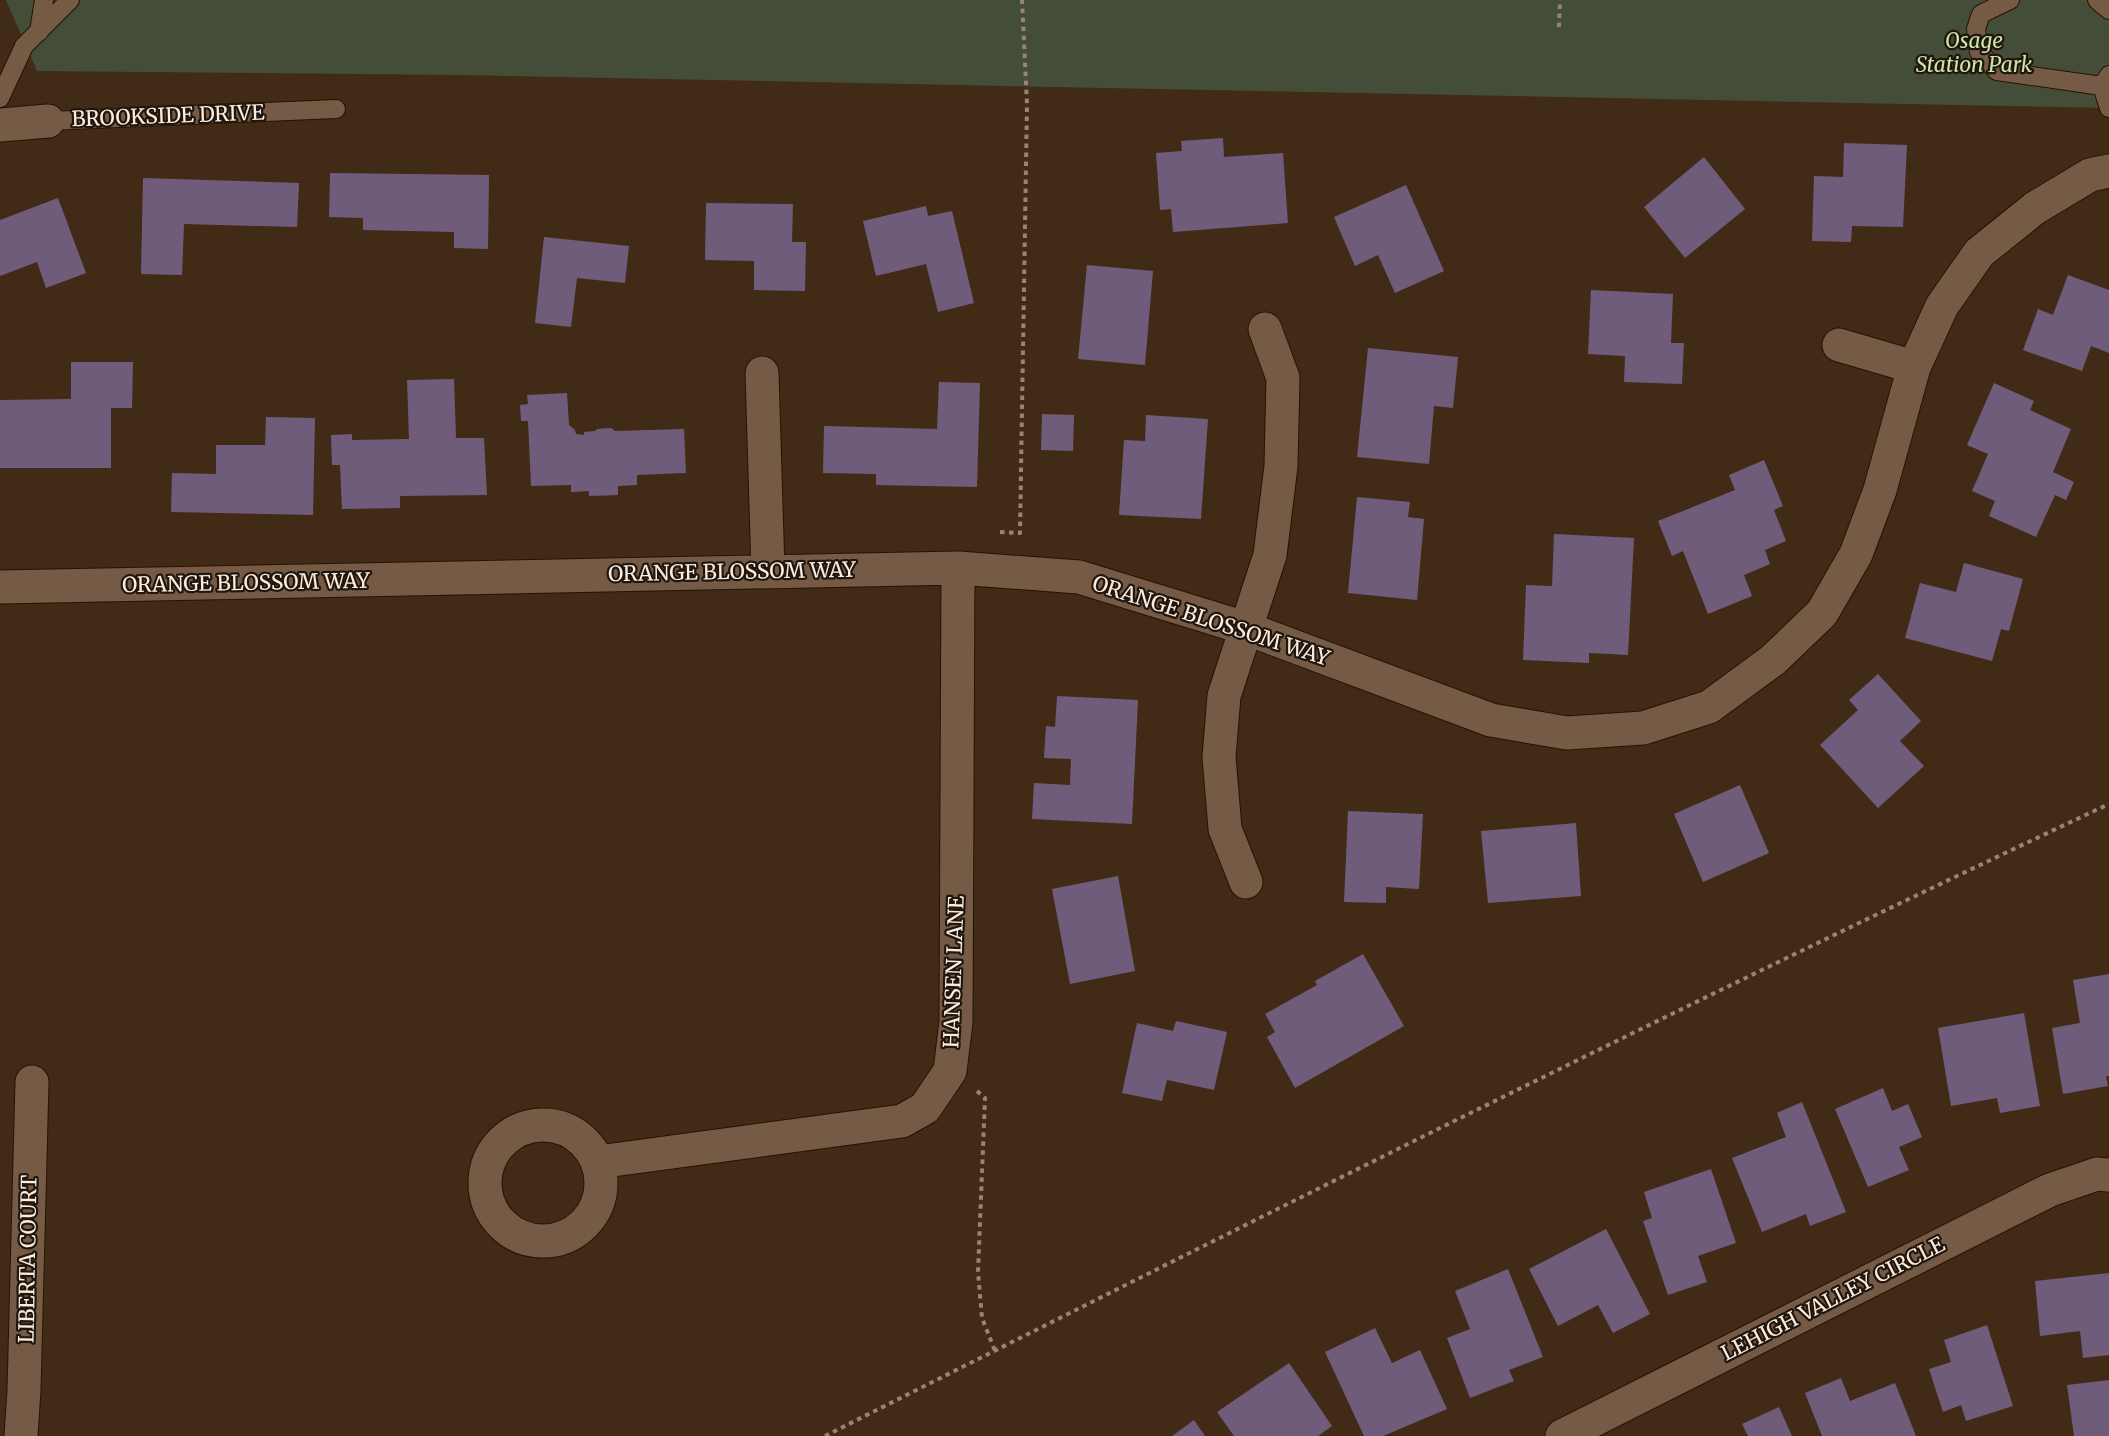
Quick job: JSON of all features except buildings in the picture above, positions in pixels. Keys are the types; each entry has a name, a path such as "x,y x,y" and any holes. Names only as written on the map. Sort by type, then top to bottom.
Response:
{"street":[{"name":"BROOKSIDE DRIVE","path":"0,125 48,121"},
{"name":"ORANGE BLOSSOM WAY","path":"0,587 958,568 1079,578 1245,628 1491,720 1567,734 1643,728 1709,707 1773,660 1822,613 1856,554 1880,490 1914,367 1942,306 1979,253 2035,208 2090,175 2109,171"},
{"path":"1246,882 1225,830 1219,757 1224,696 1270,555 1281,466 1283,378 1265,329"},
{"path":"1839,345 1914,367"},
{"path":"762,373 768,571"},
{"name":"HANSEN LANE","path":"598,1162 902,1121 925,1108 950,1071 956,1022 958,568"},
{"name":"LIBERTA COURT","path":"21,1436 32,1082"},
{"name":"LEHIGH VALLEY CIRCLE","path":"1562,1436 2050,1190 2097,1174 2109,1175"}],"lane":[{"path":"39,32 44,0"},
{"path":"0,98 24,46 70,0"},
{"path":"2010,0 1981,14 1976,29 1979,52 1997,71 2106,81 2109,108"},
{"path":"2097,0 2109,10"},
{"name":"BROOKSIDE DRIVE","path":"48,121 336,109"}],"path":[{"path":"1000,532 1020,533 1027,104 1022,0"},
{"path":"1559,27 1560,0"},
{"path":"825,1436 1335,1180 1942,883 2109,804"},
{"path":"950,1071 985,1098 978,1272 982,1318 995,1351"}],"green space":[{"name":"Osage Station Park","path":"6,0 2109,0 2109,108 458,75 37,71"}]}
